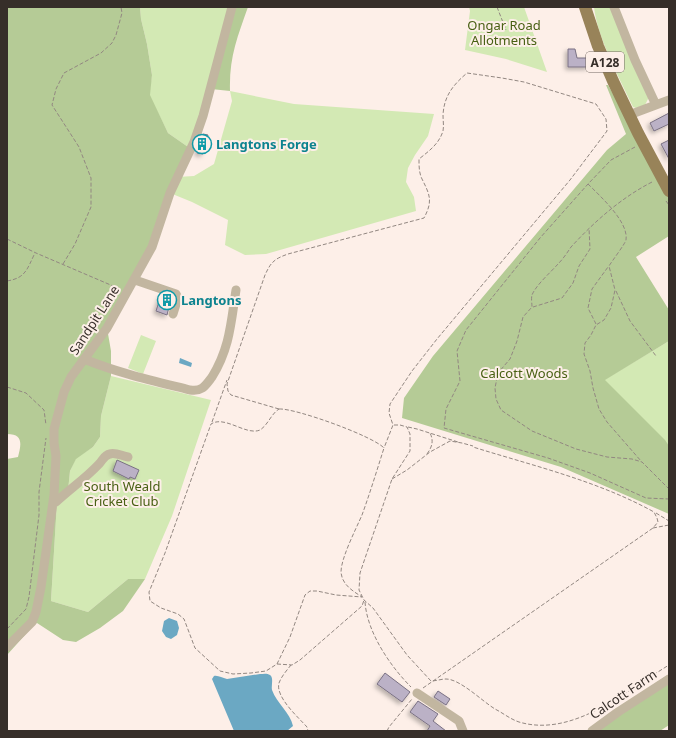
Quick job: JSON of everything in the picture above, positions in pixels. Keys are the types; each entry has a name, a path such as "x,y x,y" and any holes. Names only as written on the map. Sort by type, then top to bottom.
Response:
{"main road":[{"name":"A128","path":"586,7 598,46 629,115 669,191"}],"street":[{"name":"Sandpit Lane","path":"7,647 32,622 36,612 53,502 56,456 54,429 67,385 107,328 152,247 170,193 194,142 211,89 232,7"},
{"path":"614,7 635,60 656,105"},
{"path":"629,115 669,100"},
{"path":"134,280 176,294 178,298 173,314"},
{"path":"84,359 100,366 127,374 199,391 206,384 225,351 236,290"},
{"path":"53,502 56,502 83,480 105,455 112,453 128,457"},
{"name":"Calcott Farm","path":"592,731 669,679"},
{"path":"417,693 459,721 463,731"}],"path":[{"path":"63,264 91,207 91,178 79,147 52,105 53,100 64,73 101,53 112,43 116,35 122,13 121,7"},
{"path":"497,7 506,30"},
{"path":"292,665 277,664 266,670 251,673 233,674 220,671 195,648 184,619 178,614 161,608 150,601 149,592 165,553 265,275 277,258 424,218 429,208 430,199 426,185 420,173 419,159 432,150 440,138 443,130 444,104 450,90 458,80 467,74 524,82 596,104 606,119 607,131 570,180 437,339 412,371 390,404 389,413 393,425 362,514 344,559 341,572 348,587 362,597"},
{"path":"643,143 611,160 588,184 540,238 466,330 457,351 460,381 446,409 444,428 548,458 590,473 646,498 669,499"},
{"path":"532,307 532,295 547,275 558,265 570,249 590,228 611,208 629,195 662,177"},
{"path":"588,184 611,208 625,229 626,241 592,289 588,308 596,325"},
{"path":"590,228 590,250 579,266 573,283 562,298 532,307 523,317 517,341 510,359 498,373 495,388 496,399 501,410 532,431 576,449 607,457 632,459 642,462"},
{"path":"7,239 127,292"},
{"path":"7,281 18,279 25,273 36,253"},
{"path":"609,266 615,290 630,321 656,356"},
{"path":"615,290 611,308 604,320 596,325 585,343 584,354 590,371 592,388 599,409 607,422 642,462 669,489"},
{"path":"229,376 227,384 228,391 231,395 279,409 299,413 373,440 384,448"},
{"path":"7,387 26,393 44,410 46,427"},
{"path":"211,424 215,421 224,422 253,431 260,430 279,409"},
{"path":"393,425 417,429 550,469 590,483 644,506 669,521"},
{"path":"407,427 410,434 410,451 392,479 360,573 359,590 364,600 373,608 415,664 431,681"},
{"path":"7,628 26,609 29,596 39,515 39,492 46,433"},
{"path":"426,456 433,444 433,438 430,433"},
{"path":"392,479 407,470 430,452 450,442 462,443"},
{"path":"387,731 388,727 417,693 431,681 506,631 613,554 653,528 658,522 658,518 654,512"},
{"path":"653,528 669,525"},
{"path":"277,664 290,637 305,596 310,591 362,597"},
{"path":"308,731 307,727 285,702 279,691 279,683 292,665 300,660 360,608 364,600"},
{"path":"364,600 367,615 382,650 402,677 417,693"},
{"path":"576,722 601,709 669,665"},
{"path":"431,681 446,679 456,682 492,707 518,722 548,727"}],"green space":[{"path":"7,7 140,7 152,75 150,95 168,133 191,149 152,247 107,328 111,351 111,376 101,416 100,437 93,447 76,459 70,471 68,491 57,502 51,601 88,612 128,579 145,579 123,611 100,628 76,642 63,640 37,623 7,655 7,459 18,457 20,441 16,436 7,434"},
{"path":"140,7 232,7 191,149 168,133 149,95 152,75"},
{"path":"232,7 248,7 237,38 232,58 230,91 211,89"},
{"name":"Ongar Road Allotments","path":"469,7 524,7 547,72 506,59 465,50 470,11"},
{"path":"594,7 610,7 648,97 645,105 636,108 633,107 604,44 596,19"},
{"name":"Calcott Woods","path":"606,85 608,85 669,191 669,236 636,257 669,310 669,341 605,380 665,440 669,446 669,514 561,467 402,418 404,398 433,356 607,150 626,134"},
{"path":"230,91 294,104 434,114 428,136 408,168 406,182 414,197 416,211 266,254 245,255 225,245 228,220 170,193 177,177 194,176 214,164 232,101"},
{"path":"141,335 156,341 143,374 128,368"},
{"path":"669,341 669,446 604,380"},
{"name":"South Weald Cricket Club","path":"111,376 211,400 172,516 145,579 128,579 88,612 51,601 57,502 68,491 70,471 76,458 93,447 100,437 101,416"},
{"path":"669,674 669,725 660,731 595,731 610,714"}],"water":[{"path":"180,358 192,363 191,367 179,363"},
{"path":"169,618 177,621 179,628 177,635 171,639 166,637 162,631 164,621"},
{"path":"268,674 271,676 274,695 289,716 293,726 287,731 234,731 212,679 214,676 227,679"}],"building":[{"path":"568,49 575,49 577,58 589,58 589,67 568,67"},
{"path":"669,113 669,124 654,131 650,123"},
{"name":"Langtons Forge","path":"203,134 208,135 203,154 197,153"},
{"path":"669,140 669,159 661,144"},
{"name":"Langtons","path":"161,295 171,299 167,315 156,311"},
{"path":"117,460 139,470 135,479 130,477 129,479 113,471"},
{"path":"385,673 410,692 402,702 377,684"},
{"path":"438,691 450,699 446,705 434,697"},
{"path":"418,701 438,714 433,721 446,731 427,731 430,726 410,712"}],"place":[{"name":"Langtons Forge","path":"202,144"},
{"name":"Langtons","path":"167,300"}]}
